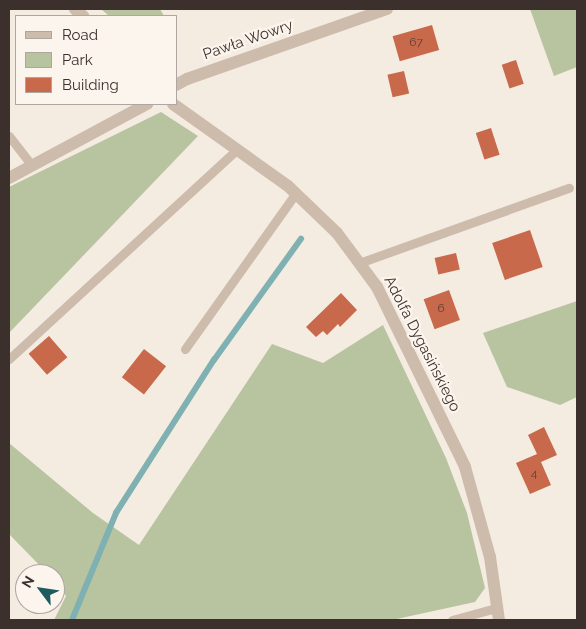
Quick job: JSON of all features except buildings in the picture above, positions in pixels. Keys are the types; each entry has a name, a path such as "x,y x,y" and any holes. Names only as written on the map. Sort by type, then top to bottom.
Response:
{"street":[{"name":"Pawła Wowry","path":"178,84 363,13 388,9"},
{"path":"9,178 145,105"},
{"name":"Adolfa Dygasińskiego","path":"174,105 296,194 337,233 377,287 465,467 490,557 497,614"}],"lane":[{"path":"9,136 32,165"},
{"path":"9,359 236,150"},
{"path":"359,263 568,188"},
{"path":"185,349 296,194"},
{"path":"452,620 497,614"}],"green space":[{"path":"101,9 160,9 163,15 108,15"},
{"path":"530,9 577,9 577,67 554,76"},
{"path":"161,112 198,136 9,333 9,187"},
{"path":"577,301 577,397 560,405 507,387 483,333"},
{"path":"383,325 446,458 467,513 485,588 475,602 392,620 54,620 57,614 65,614 65,564 38,564 9,534 9,443 93,513 139,545 272,344 323,363"}],"waterway":[{"path":"72,620 116,513 214,360 301,239"}]}
